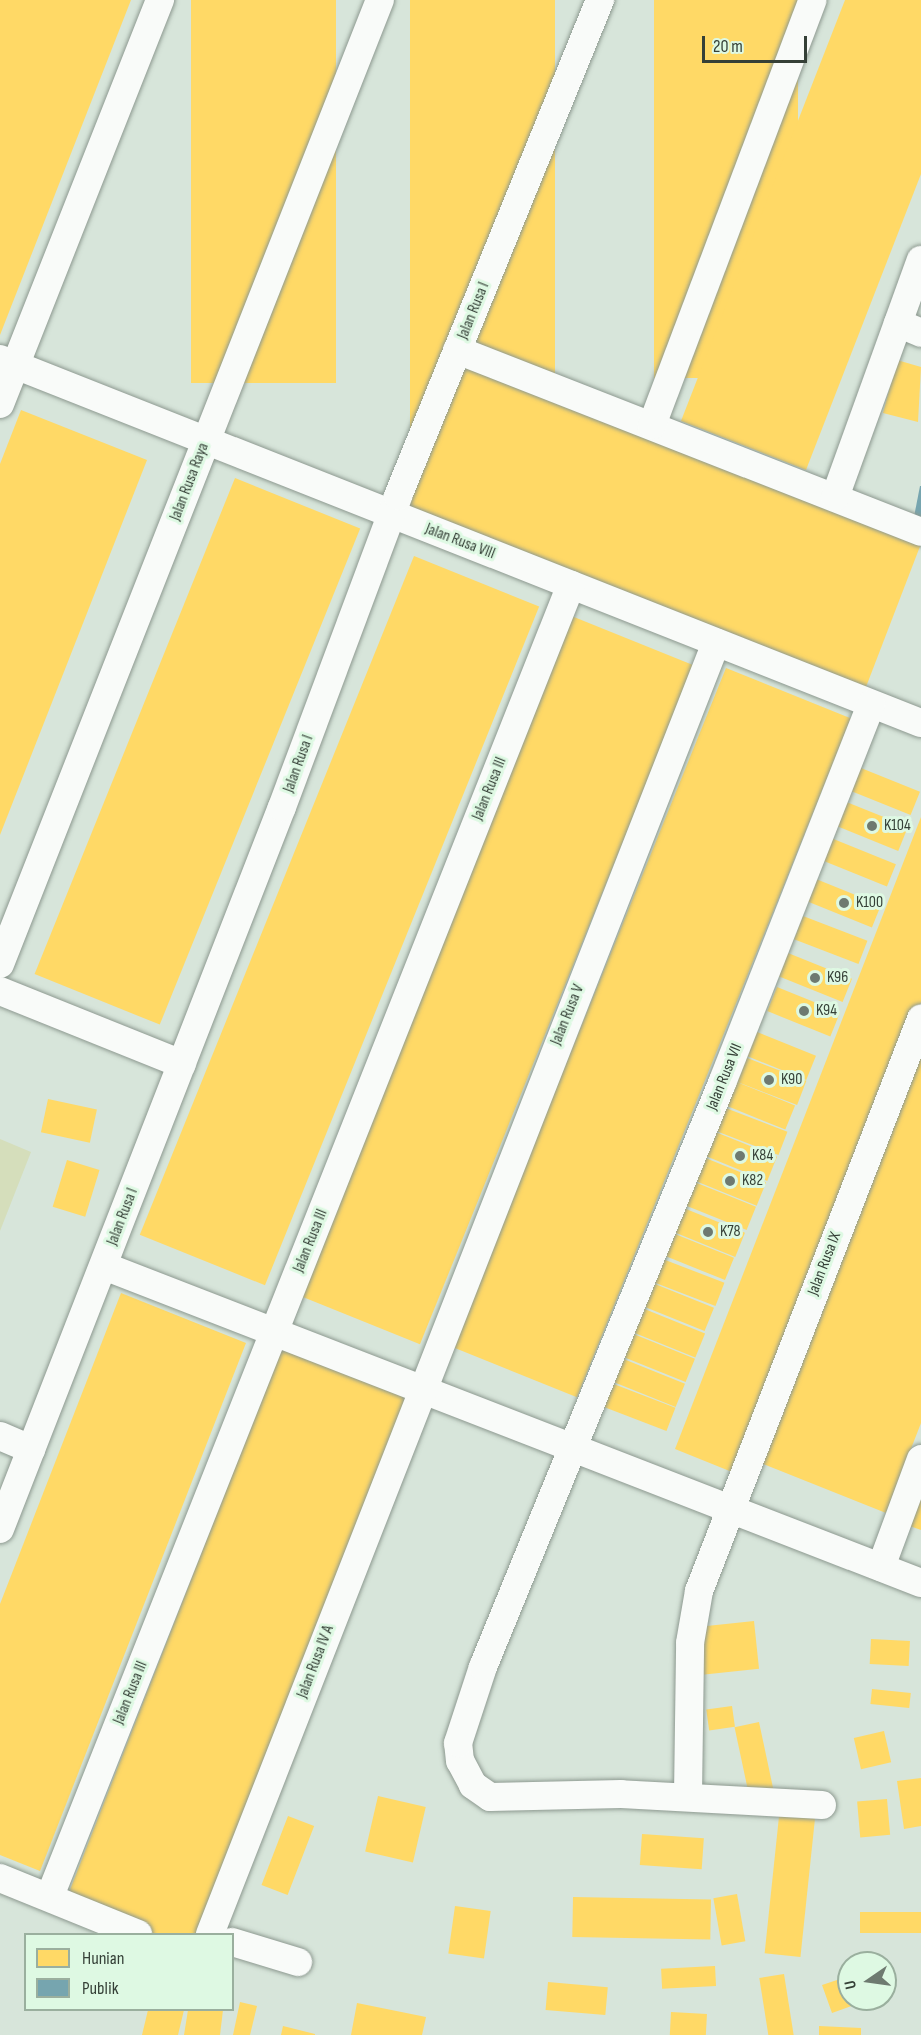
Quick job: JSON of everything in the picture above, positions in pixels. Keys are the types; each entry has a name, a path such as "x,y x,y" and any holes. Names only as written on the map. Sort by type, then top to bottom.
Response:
{"street":[{"path":"0,405 7,363 160,0"},
{"name":"Jalan Rusa Raya","path":"0,964 380,0"},
{"name":"Jalan Rusa I","path":"0,1529 104,1266 392,515 600,0"},
{"path":"652,425 813,0"},
{"path":"835,497 909,328 921,260"},
{"path":"457,350 921,532"},
{"name":"Jalan Rusa VIII","path":"7,363 921,723"},
{"name":"Jalan Rusa III","path":"50,1896 571,585"},
{"name":"Jalan Rusa V","path":"422,1389 716,643"},
{"name":"Jalan Rusa VII","path":"822,1805 688,1795 490,1797 473,1785 460,1761 458,1743 483,1667 574,1448 871,704"},
{"path":"0,992 182,1064"},
{"name":"Jalan Rusa IX","path":"688,1795 692,1618 729,1508 921,1019"},
{"path":"104,1266 921,1583"},
{"name":"Jalan Rusa IV A","path":"211,1933 422,1389"},
{"path":"0,1436 31,1449"},
{"path":"881,1567 921,1459"},
{"path":"0,1878 50,1896 133,1933"},
{"path":"234,1943 298,1962"}],"green space":[{"path":"0,1139 31,1152 0,1231"}],"building: Hunian":[{"path":"0,0 131,0 0,335"},
{"path":"191,0 336,0 336,383 191,383"},
{"path":"410,0 555,0 555,474 410,474"},
{"path":"654,0 798,0 798,378 654,378"},
{"path":"845,0 921,0 921,174 806,470 681,421"},
{"path":"897,360 921,367 918,422 883,413"},
{"path":"458,363 921,541 865,690 401,512"},
{"path":"21,410 147,460 0,835 0,464"},
{"path":"235,478 360,529 160,1025 35,974"},
{"path":"414,556 539,607 265,1285 140,1235"},
{"path":"569,615 694,666 420,1344 295,1294"},
{"path":"726,668 851,719 577,1397 452,1347"},
{"path":"856,766 920,792 911,815 847,789"},
{"name":"K104","path":"844,801 908,827 898,851 834,825"},
{"path":"921,817 921,1002 737,1474 675,1449"},
{"path":"831,838 896,864 887,886 822,860"},
{"name":"K100","path":"816,879 881,905 872,927 807,901"},
{"path":"803,916 867,941 858,964 794,939"},
{"name":"K96","path":"788,953 852,979 843,1002 779,976"},
{"name":"K94","path":"777,987 840,1012 830,1037 767,1011"},
{"path":"752,1030 816,1056 806,1080 742,1054"},
{"path":"921,1054 921,1423 886,1513 761,1463"},
{"name":"K90","path":"742,1056 806,1081 797,1105 733,1080"},
{"path":"732,1080 795,1105 785,1130 722,1104"},
{"path":"48,1099 97,1109 90,1143 41,1132"},
{"path":"723,1107 787,1132 778,1155 714,1130"},
{"name":"K84","path":"713,1131 777,1157 767,1181 703,1155"},
{"name":"K82","path":"703,1157 766,1182 757,1206 694,1180"},
{"path":"67,1160 100,1170 85,1217 53,1207"},
{"path":"692,1181 756,1207 747,1230 683,1204"},
{"name":"K78","path":"681,1207 745,1233 735,1257 671,1231"},
{"path":"670,1232 734,1258 725,1280 661,1254"},
{"path":"660,1258 724,1283 715,1306 651,1281"},
{"path":"650,1282 714,1308 705,1331 641,1305"},
{"path":"121,1293 246,1343 40,1871 0,1855 0,1604"},
{"path":"642,1308 705,1333 695,1358 632,1332"},
{"path":"631,1333 695,1359 686,1382 622,1356"},
{"path":"283,1344 408,1393 197,1933 152,1933 66,1900"},
{"path":"621,1358 685,1384 676,1407 612,1381"},
{"path":"611,1383 675,1408 666,1431 602,1406"},
{"path":"921,1481 921,1530 904,1524"},
{"path":"754,1621 759,1669 702,1675 697,1627"},
{"path":"871,1639 910,1641 909,1666 870,1664"},
{"path":"872,1689 911,1693 909,1708 870,1704"},
{"path":"732,1706 735,1727 709,1730 706,1710"},
{"path":"759,1722 773,1789 749,1795 735,1727"},
{"path":"884,1731 891,1762 861,1769 854,1738"},
{"path":"921,1778 921,1826 904,1829 897,1781"},
{"path":"378,1796 426,1807 413,1863 365,1852"},
{"path":"887,1799 890,1835 860,1837 857,1802"},
{"path":"780,1807 816,1811 800,1957 765,1953"},
{"path":"288,1816 314,1826 288,1895 261,1885"},
{"path":"642,1834 704,1838 702,1869 640,1865"},
{"path":"737,1894 745,1941 722,1945 713,1898"},
{"path":"573,1897 711,1899 710,1939 572,1937"},
{"path":"455,1906 491,1911 484,1959 448,1954"},
{"path":"860,1912 921,1912 921,1933 860,1933"},
{"path":"715,1966 716,1986 662,1989 661,1969"},
{"path":"784,1974 794,2035 768,2035 759,1978"},
{"path":"837,1980 838,2011 832,2013 822,1985"},
{"path":"548,1982 608,1987 605,2015 546,2010"},
{"path":"240,2002 257,2006 250,2035 233,2035"},
{"path":"357,2003 426,2017 422,2035 351,2035"},
{"path":"148,2011 184,2011 178,2035 142,2035"},
{"path":"188,2011 223,2011 220,2035 184,2035"},
{"path":"671,2012 707,2014 706,2035 670,2035"},
{"path":"283,2026 315,2034 315,2035 281,2035"},
{"path":"819,2026 861,2028 861,2035 819,2035"}],"building: Publik":[{"path":"921,486 921,524 913,522"}],"place":[{"name":"K104","path":"872,826"},
{"name":"K100","path":"844,903"},
{"name":"K96","path":"815,978"},
{"name":"K94","path":"804,1011"},
{"name":"K90","path":"769,1080"},
{"name":"K84","path":"740,1156"},
{"name":"K82","path":"730,1181"},
{"name":"K78","path":"708,1232"}]}
